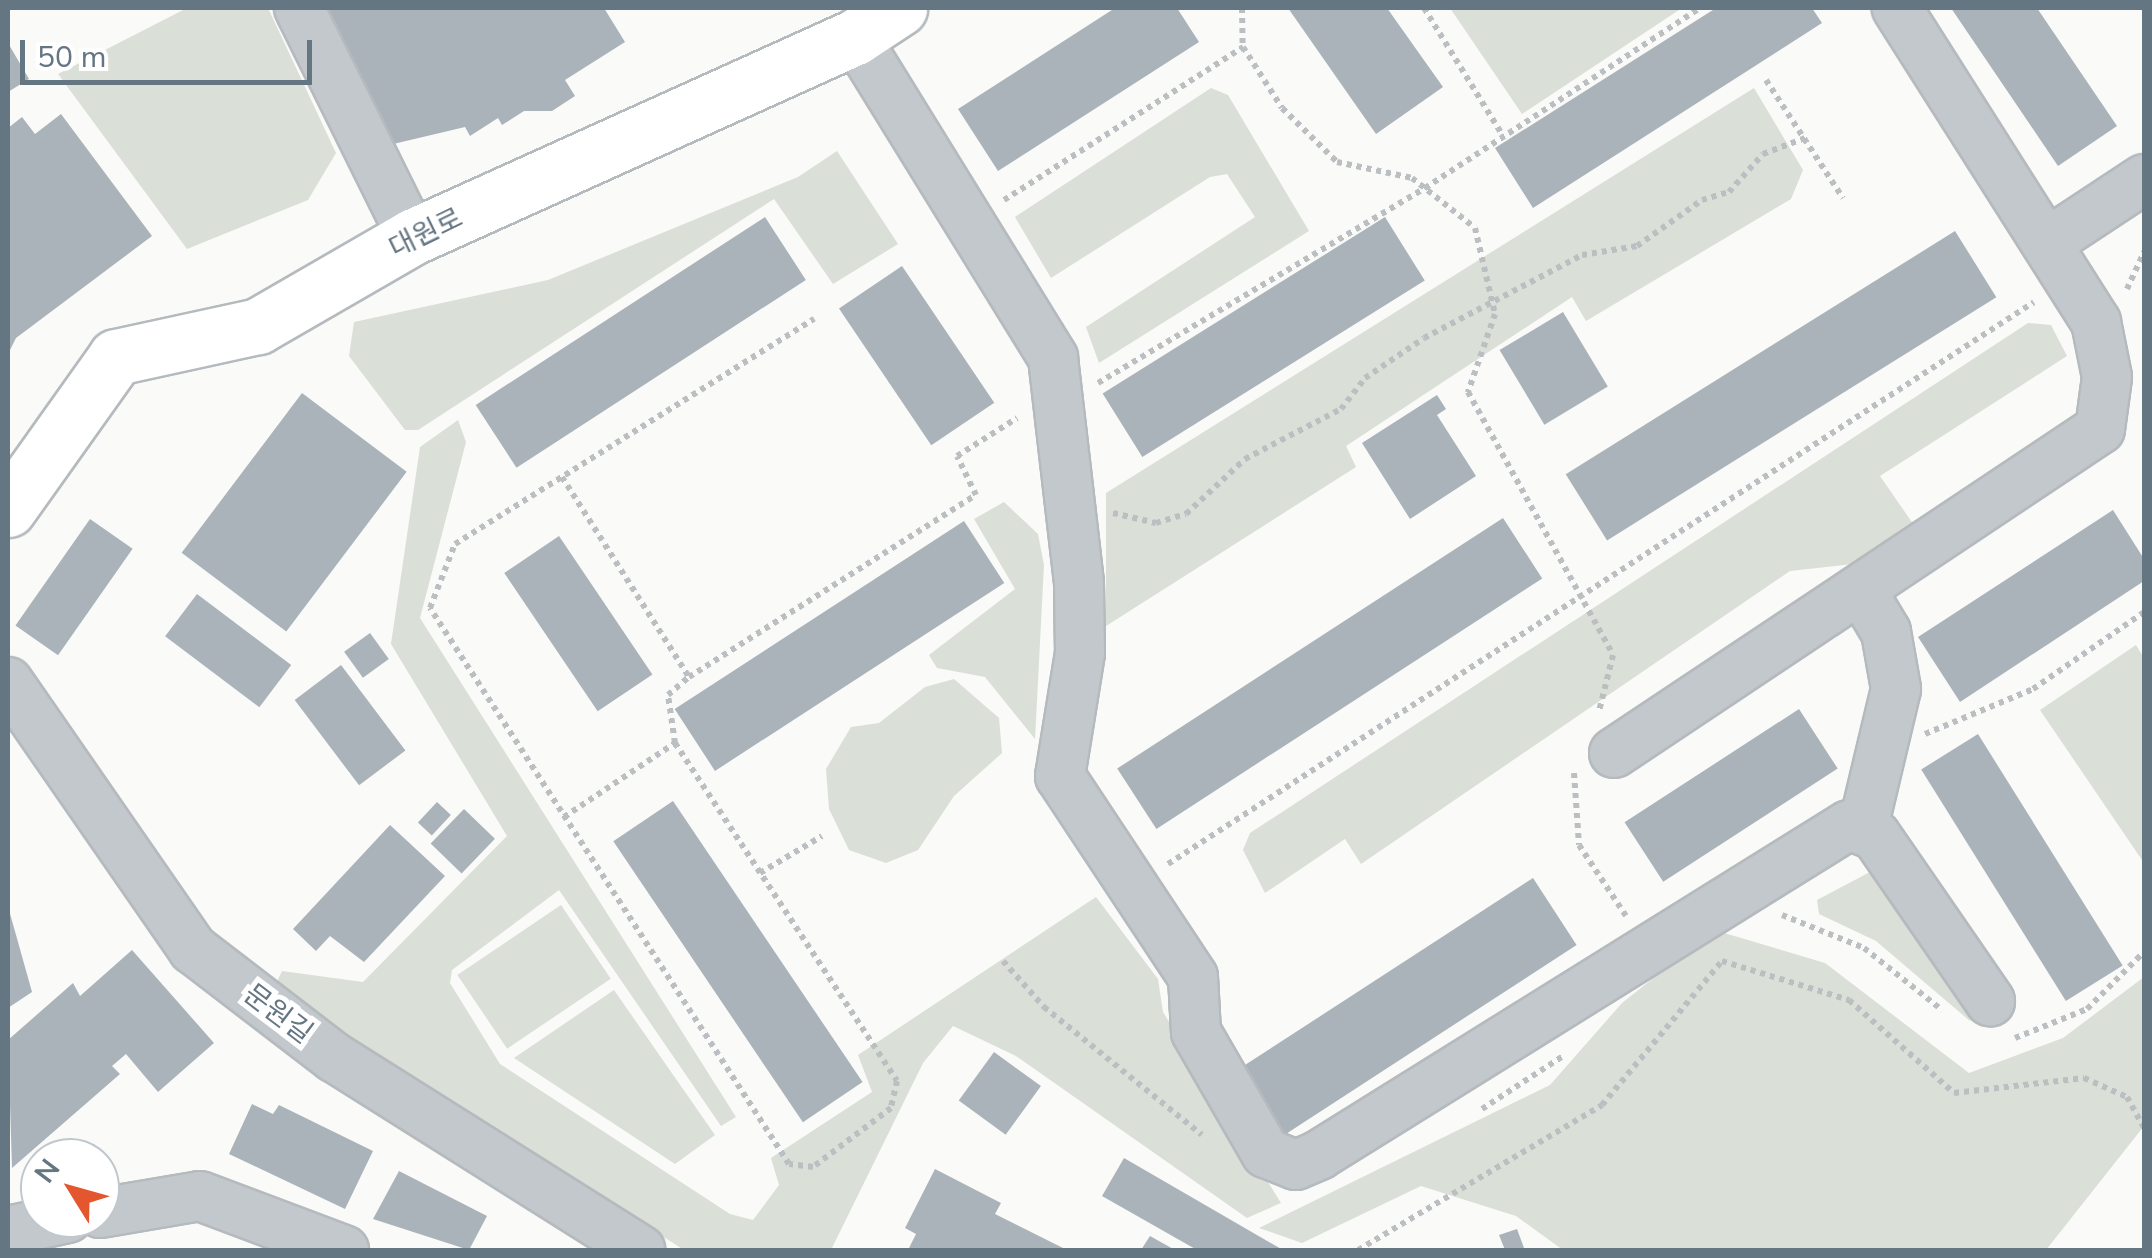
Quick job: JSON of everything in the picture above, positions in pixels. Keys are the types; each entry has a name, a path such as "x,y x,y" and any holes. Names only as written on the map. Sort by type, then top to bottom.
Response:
{"main road":[{"name":"대원로","path":"8,509 116,356 258,326 412,237 877,22"}],"street":[{"path":"298,8 412,237"},
{"path":"1595,745 1861,590 2100,429 2108,377 2096,322 1897,8"},
{"path":"877,22 1053,358 1073,504 1080,653 1060,776 1193,977 1196,1032 1266,1152 1283,1160 1320,1155 1849,825 1864,827 1990,1001"},
{"path":"2046,243 2144,179"},
{"path":"1861,590 1886,632 1896,689 1889,734 1864,827"},
{"name":"문원길","path":"8,682 194,949 334,1057 640,1250"},
{"path":"120,1210 200,1196 344,1250"}],"path":[{"path":"1242,8 1244,47 1282,108 1337,162 1424,188 1476,228 1494,302 1468,392 1584,594 1612,655 1579,845 1634,929"},
{"path":"1424,8 1503,136"},
{"path":"1086,391 1424,188 1700,8"},
{"path":"1002,201 1244,47"},
{"path":"1766,80 1843,198"},
{"path":"1073,504 1156,523 1186,514 1245,459 1299,437 1342,409 1365,378 1582,255 1637,246 1702,200 1729,192 1763,154 1805,138"},
{"path":"1158,870 2040,298"},
{"path":"814,319 454,544 430,608 789,1164 813,1166 891,1108 896,1081 674,743 668,695 689,677 976,494 958,456 1020,416 1023,400"},
{"path":"562,477 689,677"},
{"path":"1889,734 1934,734 2033,688 2144,612"},
{"path":"564,817 674,743"},
{"path":"760,873 822,836"},
{"path":"1358,1250 1602,1105 1722,961 1849,1000 1954,1094 2084,1078 2127,1097 2144,1128"}],"shaded area":[{"path":"187,8 268,8 336,153 308,200 187,249 58,74"},
{"path":"1450,8 1682,8 1522,114"},
{"path":"1211,88 1228,95 1309,231 1099,363 1086,327 1255,217 1227,174 1210,177 1051,278 1015,217"},
{"path":"1754,88 1803,170 1791,199 1586,321 1572,297 1346,446 1356,467 1106,626 1106,493"},
{"path":"837,151 898,244 833,284 774,199 418,430 405,430 349,356 354,322 548,280 798,177"},
{"path":"2028,323 2051,325 2067,356 1880,476 1918,531 1871,562 1790,571 1361,864 1345,839 1265,893 1243,850 1250,833"},
{"path":"458,420 466,442 420,618 736,1117 721,1126 559,890 452,970 450,983 500,1064 730,1214 753,1220 779,1185 771,1158 872,1092 858,1055 1096,897 1158,979 1163,1012 1281,1203 1247,1218 1016,1056 953,1026 923,1063 831,1250 684,1250 274,988 282,971 363,982 507,836 391,644 420,447"},
{"path":"1004,502 1038,534 1044,565 1035,739 985,677 937,668 929,655 1015,589 974,519"},
{"path":"2136,645 2144,658 2144,863 2040,710"},
{"path":"954,679 999,718 1002,753 954,796 918,850 886,863 849,850 829,809 826,769 851,727 879,723 925,687"},
{"path":"1870,872 1976,1013 1970,1021 1876,941 1819,914 1817,900"},
{"path":"561,905 611,979 507,1049 457,975"},
{"path":"1714,930 1825,963 1969,1073 2063,1038 2144,977 2144,1126 2046,1250 1563,1250 1516,1216 1421,1186 1302,1243 1259,1228 1550,1085 1622,1003"},
{"path":"614,990 715,1135 675,1164 514,1058"}],"building":[{"path":"328,8 604,8 625,42 565,80 575,96 552,111 524,111 502,125 498,118 470,136 465,127 389,145 319,13"},
{"path":"1115,8 1177,8 1199,42 998,171 958,109"},
{"path":"1288,8 1387,8 1443,87 1376,134"},
{"path":"1716,8 1812,8 1822,23 1533,208 1495,148"},
{"path":"1951,8 2037,8 2117,126 2058,166"},
{"path":"8,43 29,79 8,92"},
{"path":"61,114 152,236 16,338 8,354 8,128 22,117 35,134"},
{"path":"765,217 806,280 517,468 476,405"},
{"path":"1385,217 1425,281 1142,457 1103,393"},
{"path":"1955,231 1996,297 1607,540 1566,474"},
{"path":"902,266 994,403 931,445 839,308"},
{"path":"1563,312 1608,387 1544,425 1500,350"},
{"path":"302,393 407,472 286,632 182,553"},
{"path":"1437,395 1446,409 1437,415 1476,476 1410,519 1362,443"},
{"path":"2113,510 2144,559 2144,581 1960,702 1918,637"},
{"path":"1503,518 1542,578 1156,829 1117,769"},
{"path":"90,519 133,549 58,655 15,625"},
{"path":"964,521 1004,583 715,771 675,709"},
{"path":"559,536 652,674 598,711 504,573"},
{"path":"197,594 291,665 259,707 165,636"},
{"path":"370,633 389,659 363,678 344,652"},
{"path":"341,665 405,750 359,785 295,700"},
{"path":"1799,709 1838,769 1663,882 1625,822"},
{"path":"1978,734 2123,966 2066,1001 1921,770"},
{"path":"673,801 863,1082 803,1122 613,841"},
{"path":"437,802 451,815 432,835 418,822"},
{"path":"464,809 495,839 462,873 431,844"},
{"path":"390,825 445,876 364,962 330,936 316,951 293,929"},
{"path":"1533,878 1577,945 1285,1135 1241,1068"},
{"path":"8,911 32,992 8,1008"},
{"path":"132,950 214,1043 158,1092 126,1054 112,1066 120,1074 46,1138 20,1138 20,1161 12,1168 8,1040 73,983 80,996"},
{"path":"994,1052 1041,1086 1006,1135 959,1101"},
{"path":"252,1104 273,1114 279,1105 373,1151 345,1209 229,1154"},
{"path":"1124,1158 1283,1250 1197,1250 1102,1196"},
{"path":"935,1169 1001,1203 995,1214 1067,1250 908,1250 916,1234 905,1228"},
{"path":"399,1171 487,1216 469,1250 373,1219"},
{"path":"1517,1229 1524,1248 1532,1250 1505,1250 1499,1235"},
{"path":"1150,1236 1175,1250 1141,1250"}]}
